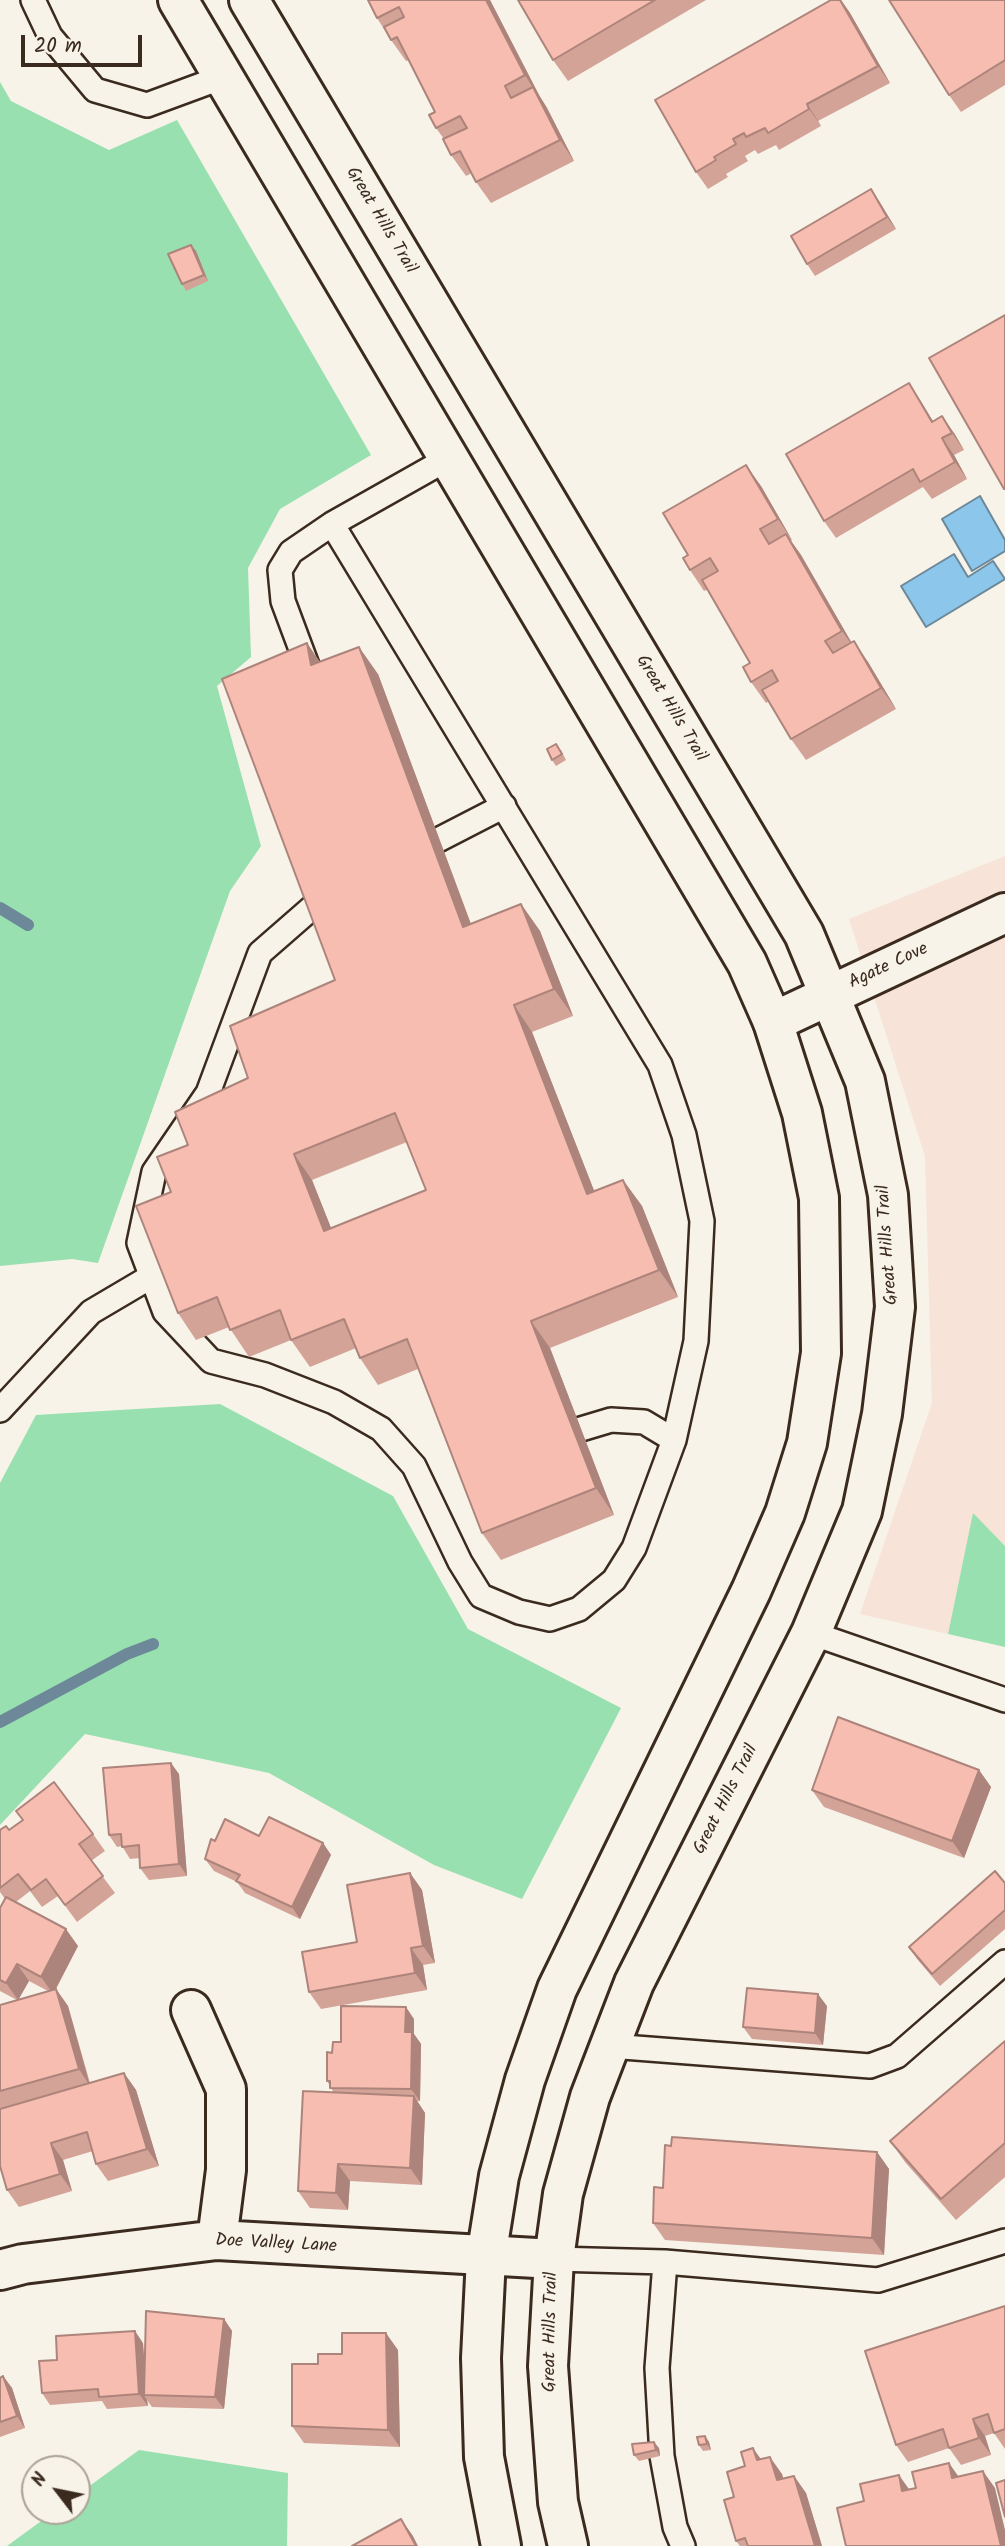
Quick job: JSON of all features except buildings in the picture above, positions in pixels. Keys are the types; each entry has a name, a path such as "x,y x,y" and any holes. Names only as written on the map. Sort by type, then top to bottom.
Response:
{"street":[{"path":"178,0 747,963 773,1022 802,1112 819,1198 821,1353 807,1443 785,1513 751,1591 557,1989 525,2080 499,2176 486,2257 481,2358 484,2457 501,2546"},
{"name":"Great Hills Trail","path":"249,0 804,934 865,1081 888,1195 895,1307 882,1415 862,1511 811,1633 634,1983 590,2097 563,2194 554,2259 548,2366 558,2502 568,2546"},
{"name":"Agate Cove","path":"773,1022 1005,913"},
{"path":"191,2010 226,2089 226,2170 216,2240"},
{"name":"Doe Valley Lane","path":"0,2270 23,2264 216,2240 554,2259"}],"lane":[{"path":"33,0 50,36 95,90 147,105 223,77"},
{"path":"311,676 283,601 280,570 291,552 332,524 449,458"},
{"path":"315,905 260,953 208,1093 154,1171 139,1243 165,1312 211,1361 265,1375 334,1402 381,1429 414,1466 460,1562 481,1596 519,1612 550,1619 579,1609 614,1580 634,1549 674,1440 696,1341 702,1222 684,1135 660,1065 332,524"},
{"path":"438,840 505,806"},
{"path":"0,1410 90,1312 152,1276"},
{"path":"582,1429 611,1420 643,1422 674,1440"},
{"path":"811,1633 1005,1700"},
{"path":"610,2046 870,2066 897,2056 1005,1962"},
{"path":"554,2259 665,2262 878,2280 1005,2241"},
{"path":"665,2262 657,2368 662,2456 675,2527 683,2546"}],"shaded area":[{"path":"1005,856 1005,1546 973,1514 948,1634 860,1614 932,1403 925,1156 849,919"}],"green space":[{"path":"0,82 11,101 109,150 177,120 371,455 280,509 248,568 251,657 217,686 261,846 230,891 98,1263 72,1259 0,1266"},
{"path":"220,1404 393,1496 468,1629 621,1708 522,1899 434,1865 269,1773 85,1734 0,1825 0,1483 36,1415"},
{"path":"973,1513 1005,1546 1005,1647 948,1634"},
{"path":"139,2450 288,2473 287,2546 7,2546 36,2525 91,2525 91,2485"}],"water":[{"path":"980,496 1005,540 1005,551 972,571 942,519"},
{"path":"954,554 968,577 993,561 1005,579 926,627 901,586"}],"waterway":[{"path":"0,908 28,925"},
{"path":"0,1722 127,1654 153,1644"}]}
